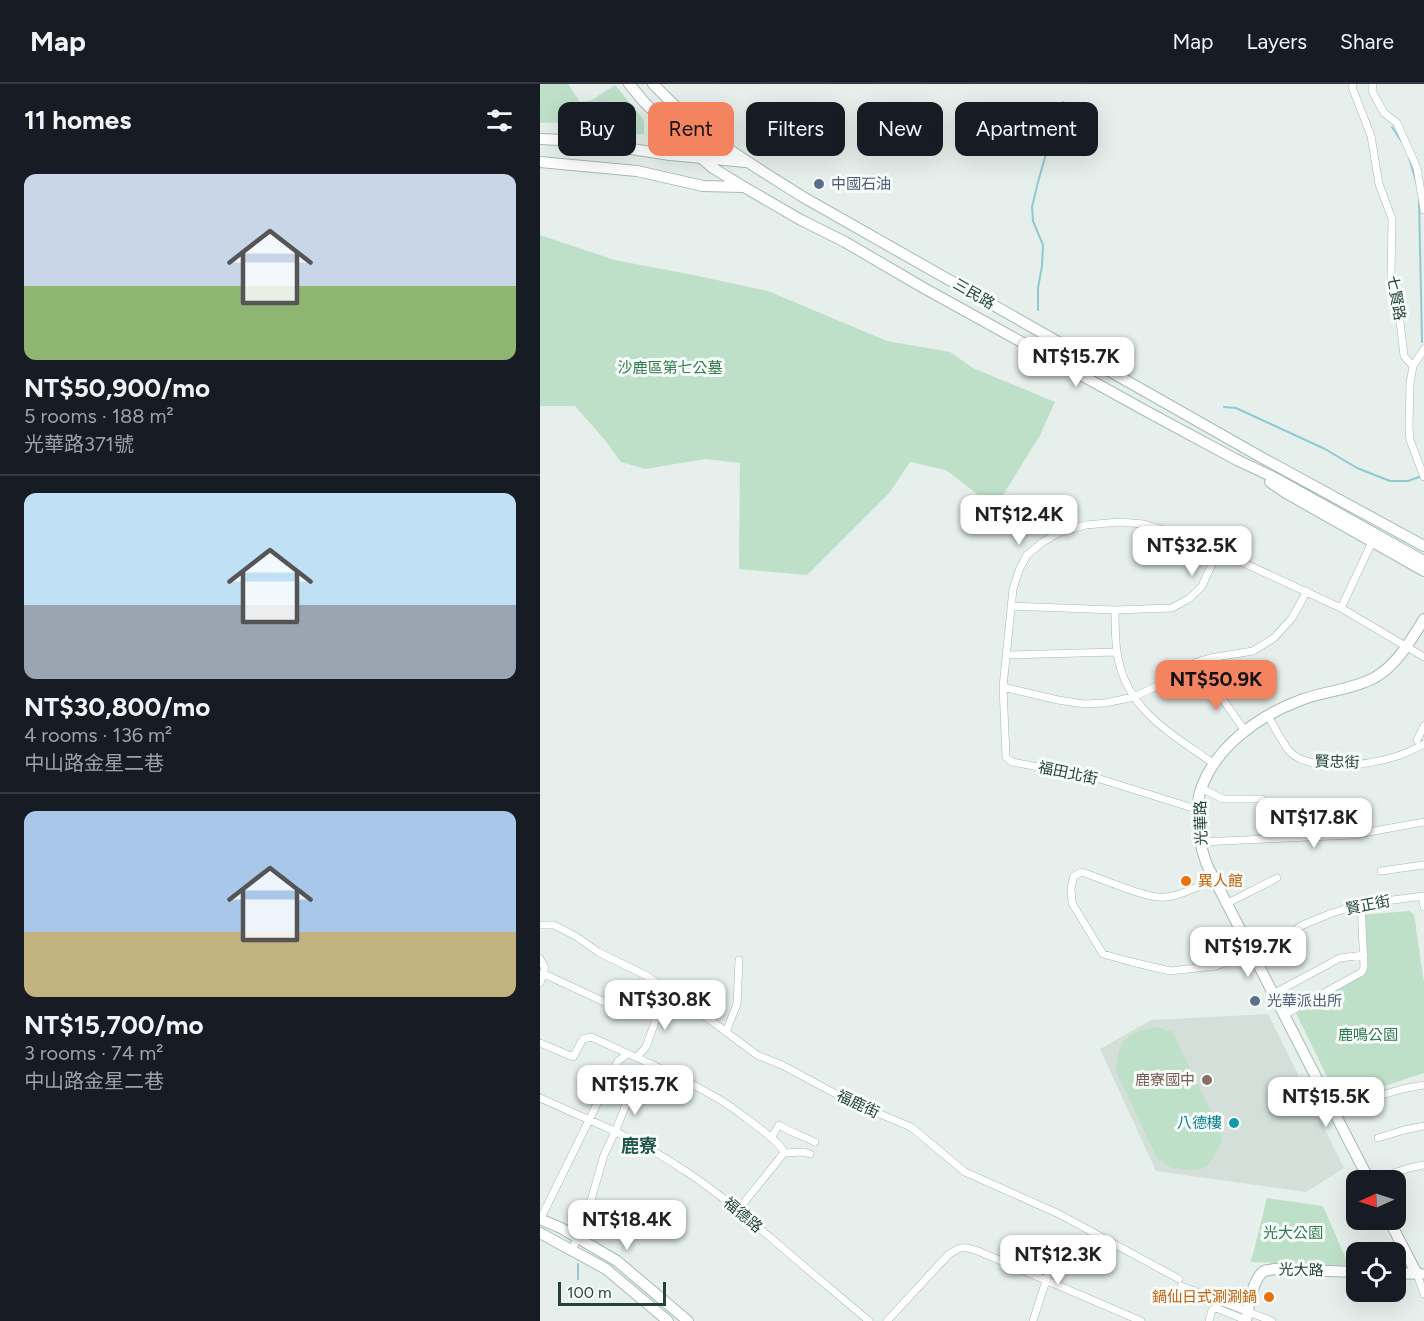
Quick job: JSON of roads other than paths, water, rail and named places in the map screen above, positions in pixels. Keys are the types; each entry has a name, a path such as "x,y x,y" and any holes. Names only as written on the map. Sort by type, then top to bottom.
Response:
{"street":[{"name":"三民路","path":"629,84 701,158 744,187 1146,411 1275,478 1424,561"},
{"name":"三民路","path":"653,84 704,131 746,162 803,197 1348,506 1424,546"},
{"name":"七賢路","path":"1353,84 1352,87 1371,136 1379,184 1392,219 1391,277 1404,356 1413,366 1410,383 1410,434 1424,477"},
{"path":"1373,84 1372,91 1384,113 1397,123 1418,168 1424,210"},
{"name":"三民路","path":"540,139 581,141 746,162"},
{"name":"三民路","path":"540,162 637,171 703,186 744,187"},
{"path":"1413,366 1424,349"},
{"path":"1146,411 1153,396"},
{"name":"三民路","path":"1237,460 1286,493 1424,571"},
{"name":"福田北街","path":"1199,810 1097,778 1012,762 1006,757 1003,687 1013,589 1027,555 1043,542 1060,532 1086,525 1119,522 1144,524 1218,551 1307,591 1341,608 1424,657"},
{"path":"1341,608 1372,542"},
{"path":"1011,606 1115,610 1172,608 1190,598 1202,586 1218,551"},
{"path":"1003,687 1084,704 1134,698 1194,663 1253,651 1275,638 1292,618 1307,591"},
{"path":"1115,610 1117,652 1128,689 1144,712 1214,764"},
{"name":"光華路","path":"1366,1170 1207,865 1200,842 1199,798 1214,764 1225,749 1245,731 1286,706 1320,694 1355,686 1376,677 1393,663 1424,619"},
{"path":"1006,655 1117,652"},
{"path":"1207,677 1245,731"},
{"name":"賢忠街","path":"1268,716 1290,752 1308,762 1326,765 1378,762 1413,750 1421,742"},
{"path":"1421,742 1424,726"},
{"path":"1202,788 1223,799 1262,799"},
{"path":"1200,842 1352,835 1424,822"},
{"path":"1381,871 1424,865"},
{"name":"賢正街","path":"1214,879 1182,894 1164,898 1141,893 1082,872 1074,876 1071,888 1072,903 1103,954 1170,971 1216,966 1252,953 1305,924 1361,904 1423,896 1424,907"},
{"path":"1227,904 1277,878"},
{"path":"1284,1015 1362,972 1364,955 1361,904"},
{"name":"福鹿街","path":"540,926 554,926 598,952 647,976 757,1055 782,1065 849,1101 911,1127 964,1172 1059,1214 1180,1283 1247,1317 1272,1321"},
{"path":"1273,994 1340,957 1364,955"},
{"path":"540,960 545,968 540,983"},
{"path":"726,1032 737,1004 739,960"},
{"path":"544,974 624,1011"},
{"path":"638,1057 646,1047 667,989"},
{"path":"540,1043 573,1057 583,1039 591,1036 638,1057 717,1098 743,1115 783,1149 784,1153"},
{"path":"628,1054 618,1061 540,1219 577,1237 617,1262 688,1321"},
{"path":"1333,1110 1402,1089 1424,1085"},
{"path":"572,1250 585,1221 604,1155 631,1092"},
{"name":"福德路","path":"540,1098 615,1132 675,1164 706,1185 867,1320"},
{"path":"771,1138 779,1125 815,1142"},
{"path":"1378,1138 1424,1126"},
{"path":"738,1210 784,1153 810,1154"},
{"path":"1403,1170 1424,1165"},
{"path":"1395,1230 1421,1274 1424,1294"},
{"path":"540,1233 606,1269 668,1321"},
{"path":"1033,1321 1058,1243"},
{"path":"888,1321 948,1255 964,1247 1141,1321"},
{"name":"光大路","path":"1247,1317 1255,1284 1265,1270 1346,1272"},
{"path":"1406,1273 1421,1274"},
{"path":"1209,1321 1212,1310 1216,1308 1247,1317"}],"waterway":[{"path":"1392,127 1402,142"},
{"path":"1038,310 1043,245 1033,221 1032,207 1045,156"},
{"path":"1409,158 1417,184"},
{"path":"1419,199 1422,342"},
{"path":"1224,407 1236,408 1325,449 1357,468 1390,481 1408,481 1419,477"},
{"path":"578,1264 578,1279"}],"place":[{"name":"中國石油","path":"819,184"},
{"name":"異人館","path":"1186,881"},
{"name":"光華派出所","path":"1255,1001"},
{"name":"鹿寮國中","path":"1207,1080"},
{"name":"八德樓","path":"1234,1123"},
{"name":"鍋仙日式涮涮鍋","path":"1269,1297"}],"district":[{"name":"鹿寮","path":"639,1146"}],"park label":[{"name":"沙鹿區第七公墓","path":"670,368"},
{"name":"鹿鳴公園","path":"1368,1035"},
{"name":"光大公園","path":"1293,1233"}]}
